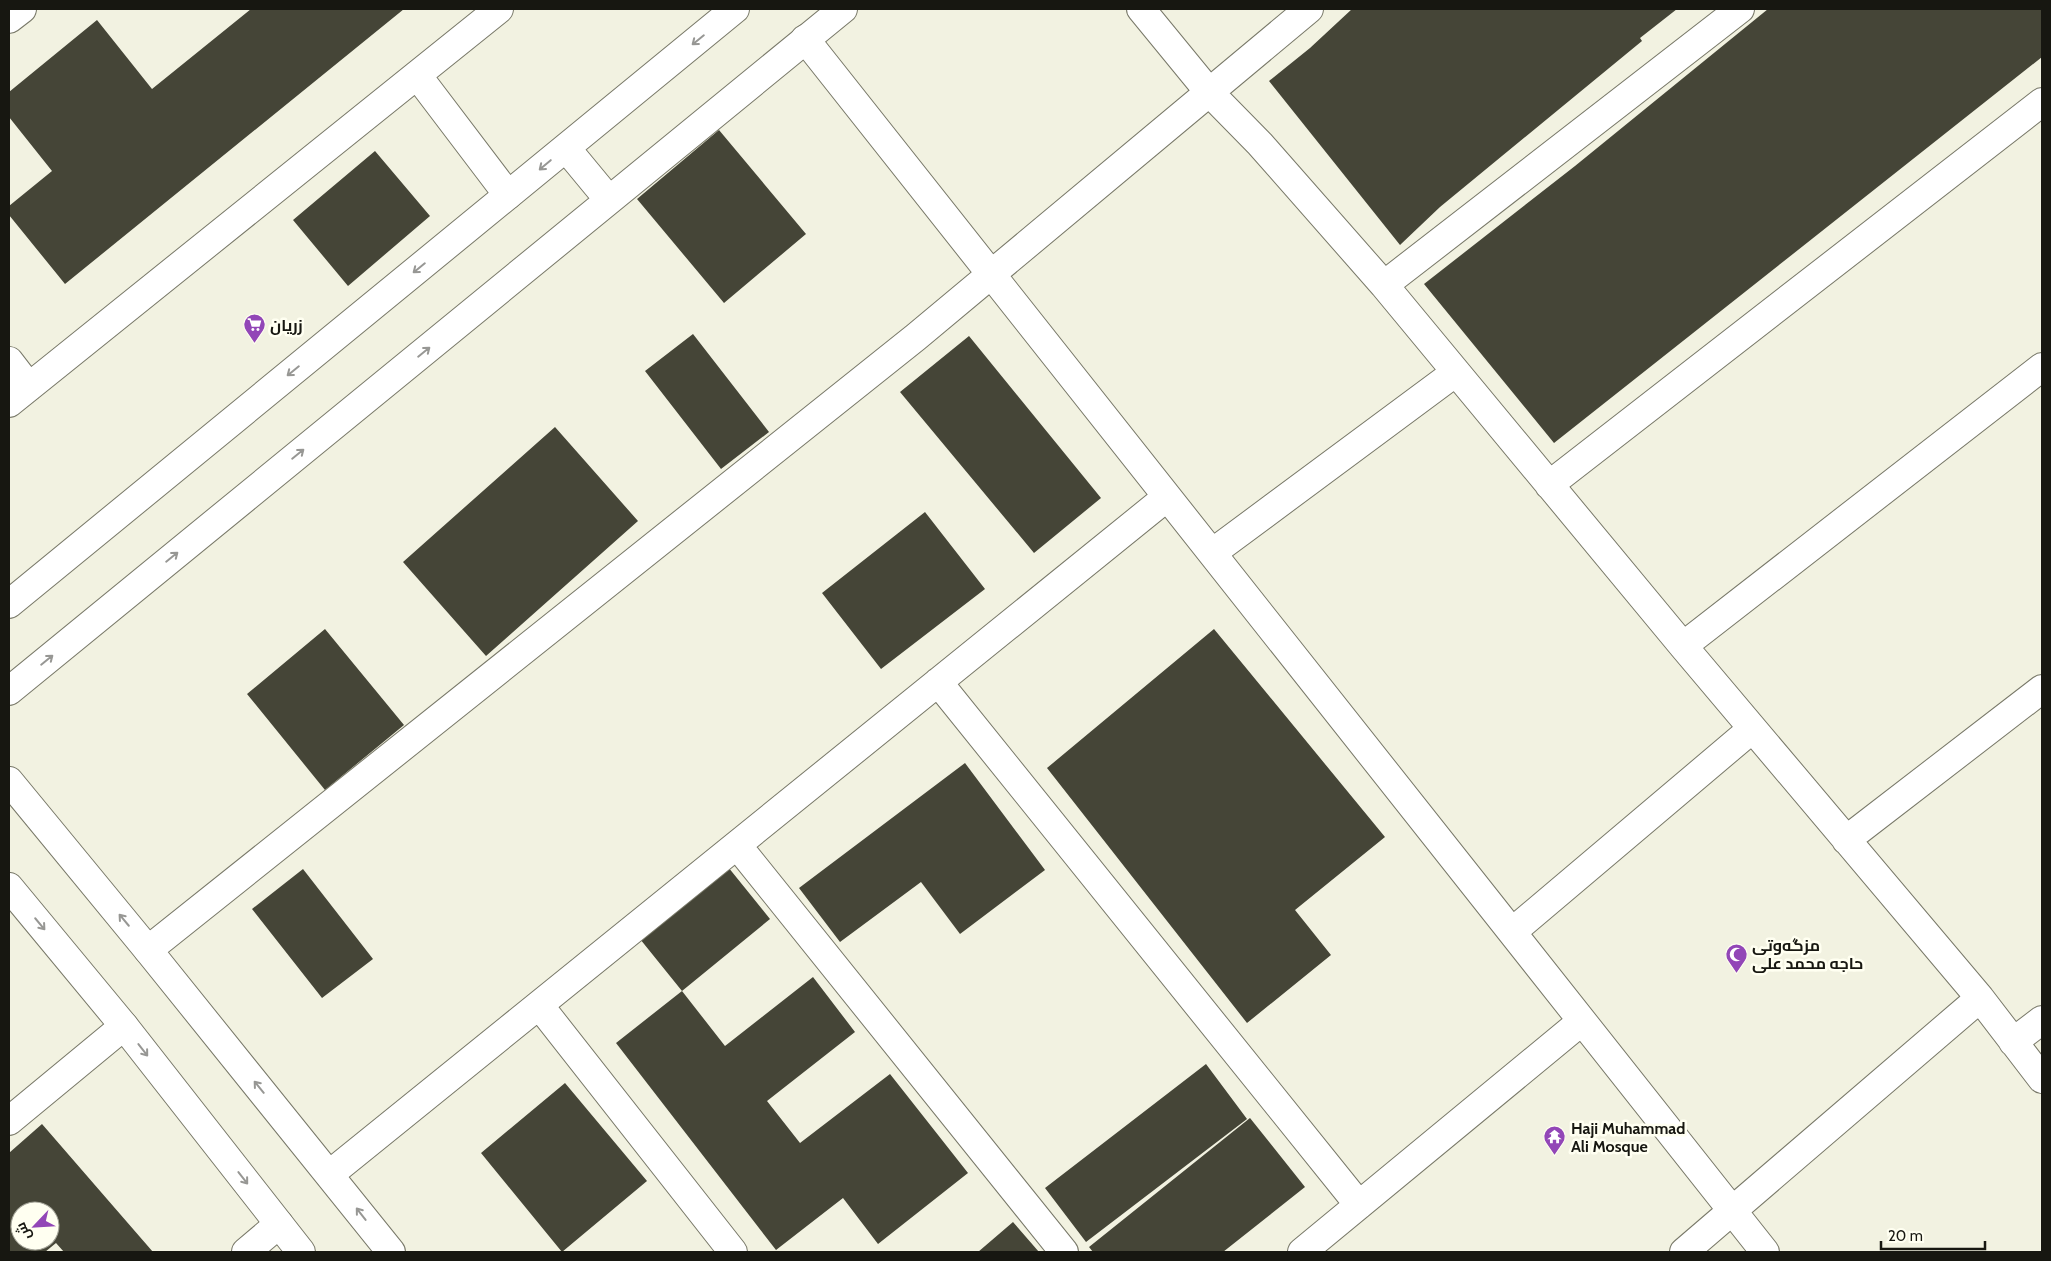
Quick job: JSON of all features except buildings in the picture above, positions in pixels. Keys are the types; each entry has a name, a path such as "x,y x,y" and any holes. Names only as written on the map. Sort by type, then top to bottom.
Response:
{"street":[{"path":"9,19 22,9"},
{"path":"9,361 19,395 499,9"},
{"path":"9,604 735,9"},
{"path":"14,685 843,9"},
{"path":"1141,9 1209,92 1260,144 1384,285 1752,729 1980,998 2042,1079"},
{"path":"148,950 908,343 1309,9"},
{"path":"1384,285 1740,9"},
{"path":"805,39 1765,1252"},
{"path":"417,75 508,195"},
{"path":"1549,485 2042,102"},
{"path":"566,148 609,200"},
{"path":"1683,646 2042,367"},
{"path":"1212,554 1456,372"},
{"path":"330,1174 1167,497"},
{"path":"938,682 1359,1205"},
{"path":"1846,840 2042,689"},
{"path":"1512,932 1752,729"},
{"path":"9,781 330,1174 391,1252"},
{"path":"737,845 1064,1252"},
{"path":"9,887 124,1026 301,1252"},
{"path":"1684,1252 1980,998"},
{"path":"539,1005 733,1252"},
{"path":"2014,1042 2042,1020"},
{"path":"1302,1252 1582,1021"},
{"path":"9,1120 124,1026"},
{"path":"246,1252 279,1224"}],"place":[{"name":"زریان","path":"254,344"},
{"name":"مزگه‌وتی حاجه‌ محمد علی","path":"1736,973"},
{"name":"Haji Muhammad Ali Mosque","path":"1555,1156"}]}
